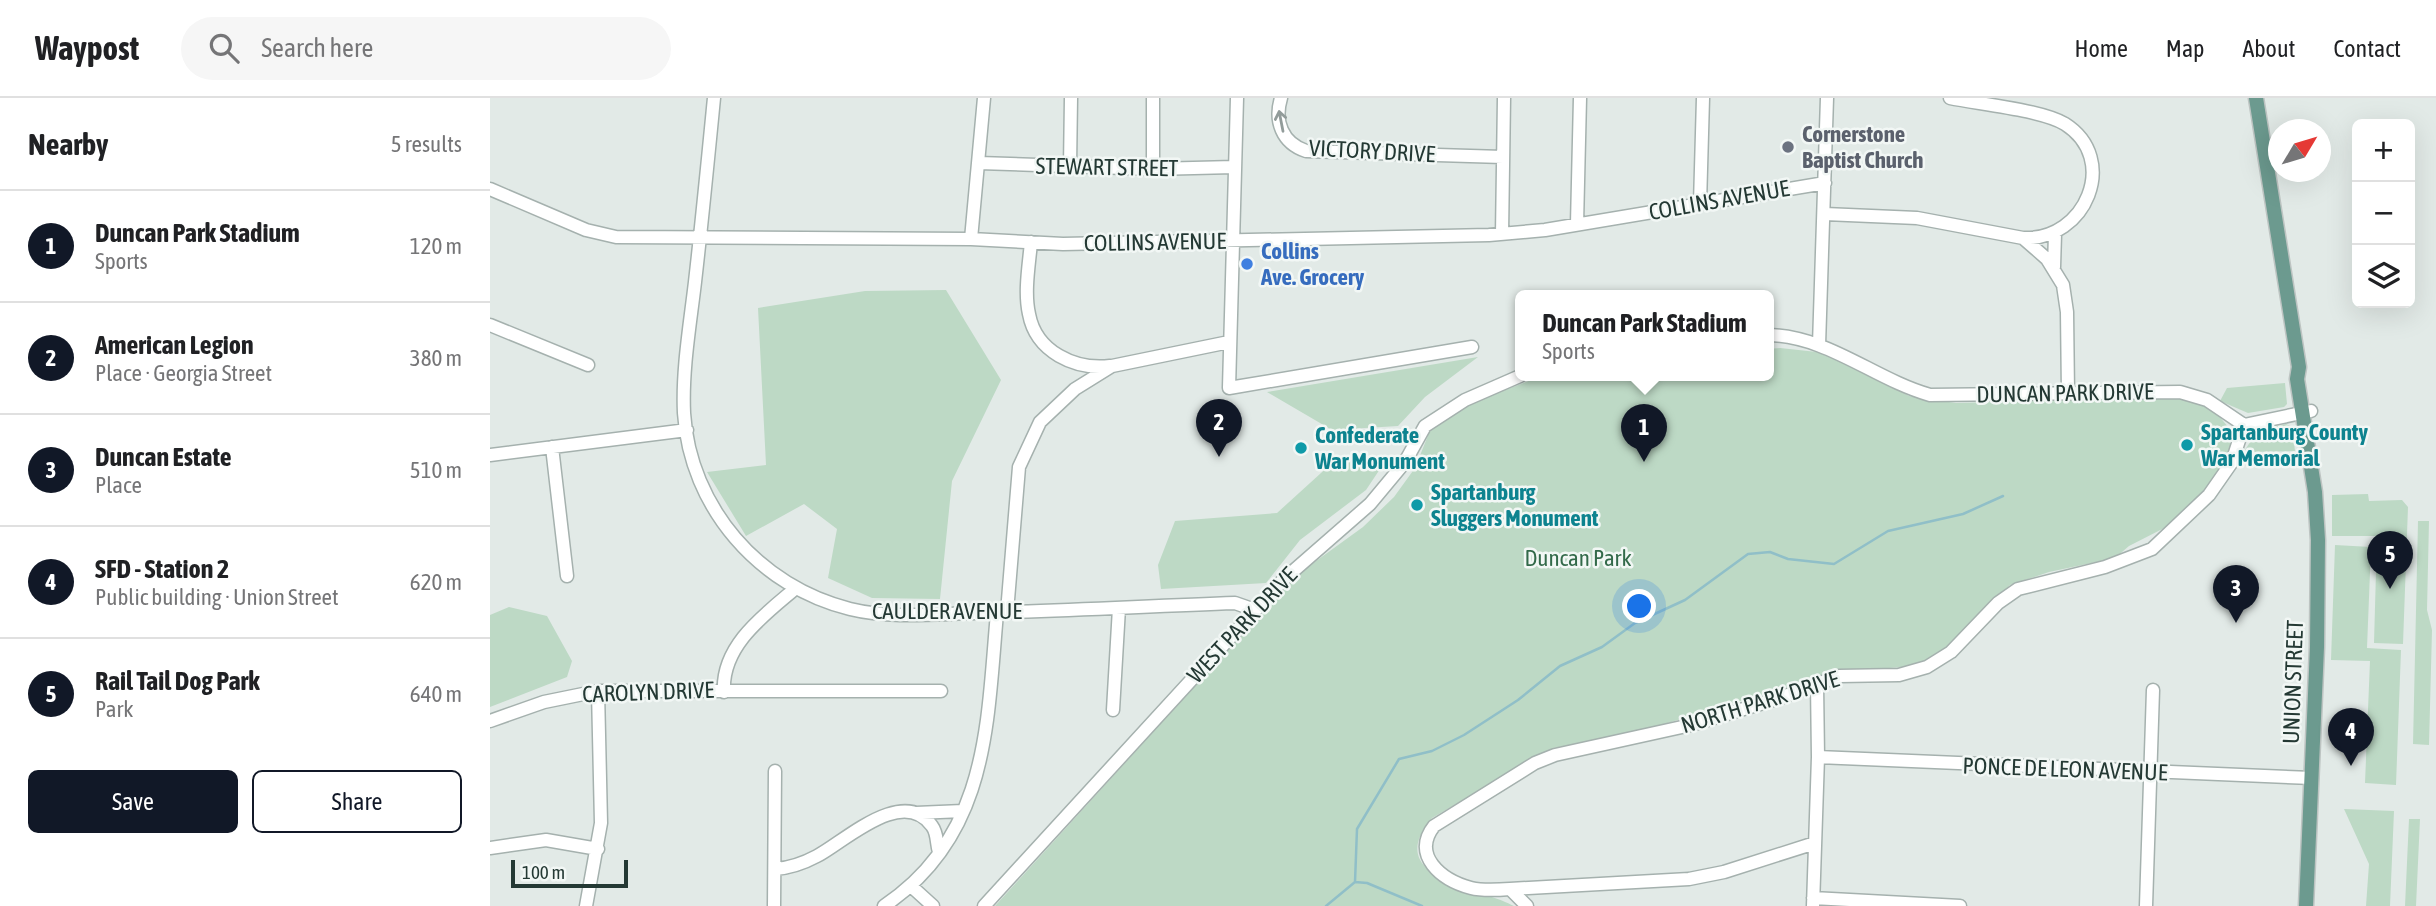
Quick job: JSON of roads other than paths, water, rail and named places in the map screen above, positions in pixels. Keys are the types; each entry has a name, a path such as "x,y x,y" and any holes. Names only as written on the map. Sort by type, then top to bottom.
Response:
{"main road":[{"name":"UNION STREET","path":"2256,98 2299,367 2305,373 2306,412 2315,454 2310,461 2315,492 2318,584 2306,906"}],"street":[{"name":"CAULDER AVENUE","path":"714,98 685,382 687,430 704,486 726,529 758,562 796,589 836,605 870,613 1002,612 1235,603 1255,610"},
{"path":"971,239 984,98"},
{"path":"1070,167 1071,98"},
{"path":"1153,98 1153,169"},
{"path":"1237,98 1229,388 1472,348"},
{"name":"VICTORY DRIVE","path":"1281,98 1279,126 1291,143 1306,151 1503,157"},
{"path":"1502,234 1504,98"},
{"path":"1577,224 1580,98"},
{"path":"1700,204 1703,98"},
{"path":"1774,335 1796,337 1819,345 1827,98"},
{"path":"1825,214 1917,218 2023,238 2055,234 2077,216 2091,189 2089,158 2080,139 2057,120 1950,98"},
{"name":"STEWART STREET","path":"979,163 1153,169 1234,167"},
{"name":"COLLINS AVENUE","path":"490,189 601,234 699,238 971,239 1031,242 1232,241 1502,234 1825,183"},
{"path":"2054,267 2055,234"},
{"path":"2023,238 2054,267 2066,295 2068,394"},
{"path":"1031,242 1027,301 1037,335 1046,346 1070,362 1091,367 1112,366 1229,342"},
{"path":"1796,337 1814,328 1821,316"},
{"path":"1821,316 1836,352"},
{"path":"490,325 588,365"},
{"name":"DUNCAN PARK DRIVE","path":"1819,345 1912,390 1930,395 2151,391 2190,394 2207,400 2244,425"},
{"path":"884,906 911,886 939,852 963,811 984,755 1021,459 1046,415 1075,390 1112,366"},
{"name":"WEST PARK DRIVE","path":"984,906 1296,566 1370,504 1405,462 1430,421 1465,400 1515,378"},
{"path":"2244,425 2306,412"},
{"name":"NORTH PARK DRIVE","path":"1510,889 1472,888 1433,866 1424,852 1425,842 1434,826 1545,759 1691,725 1851,674 1899,675 1927,667 1951,652 1998,603 2018,589 2105,568 2152,549 2209,495 2232,461 2244,425"},
{"path":"490,455 687,430"},
{"path":"552,447 567,576"},
{"name":"CAROLYN DRIVE","path":"490,722 544,702 598,691 724,692 724,672 736,645 796,589"},
{"path":"1113,710 1119,608"},
{"path":"1817,684 1818,757 1813,902 1960,906"},
{"path":"2146,906 2153,690"},
{"path":"586,906 598,849 602,797 598,691"},
{"path":"724,692 941,691"},
{"name":"PONCE DE LEON AVENUE","path":"1818,757 2312,778"},
{"path":"774,906 775,771"},
{"path":"775,869 819,856 867,822 916,813 963,811"},
{"path":"916,813 933,827 939,852"},
{"path":"490,848 546,840 598,849"},
{"path":"1510,889 1689,879 1724,872 1815,843"},
{"path":"911,886 933,906"},
{"path":"1510,889 1527,906"}],"waterway":[{"path":"1355,882 1357,829 1399,759 1432,751 1464,735 1518,700 1560,666 1602,647 1635,623 1685,600 1748,554 1770,552 1788,559 1834,564 1888,531 1963,514 2003,496"},
{"path":"1326,906 1355,882 1367,883 1422,906"}],"place":[{"name":"Cornerstone Baptist Church","path":"1788,147"},
{"name":"Collins Ave. Grocery","path":"1247,264"},
{"name":"Spartanburg County War Memorial","path":"2187,445"},
{"name":"Confederate War Monument","path":"1301,448"},
{"name":"American Legion","path":"1219,457"},
{"name":"Duncan Park Stadium","path":"1644,462"},
{"name":"Spartanburg Sluggers Monument","path":"1417,505"},
{"name":"Rail Tail Dog Park","path":"2390,589"},
{"name":"Duncan Estate","path":"2236,623"},
{"name":"SFD - Station 2","path":"2351,766"}],"park label":[{"name":"Duncan Park","path":"1578,558"}]}
